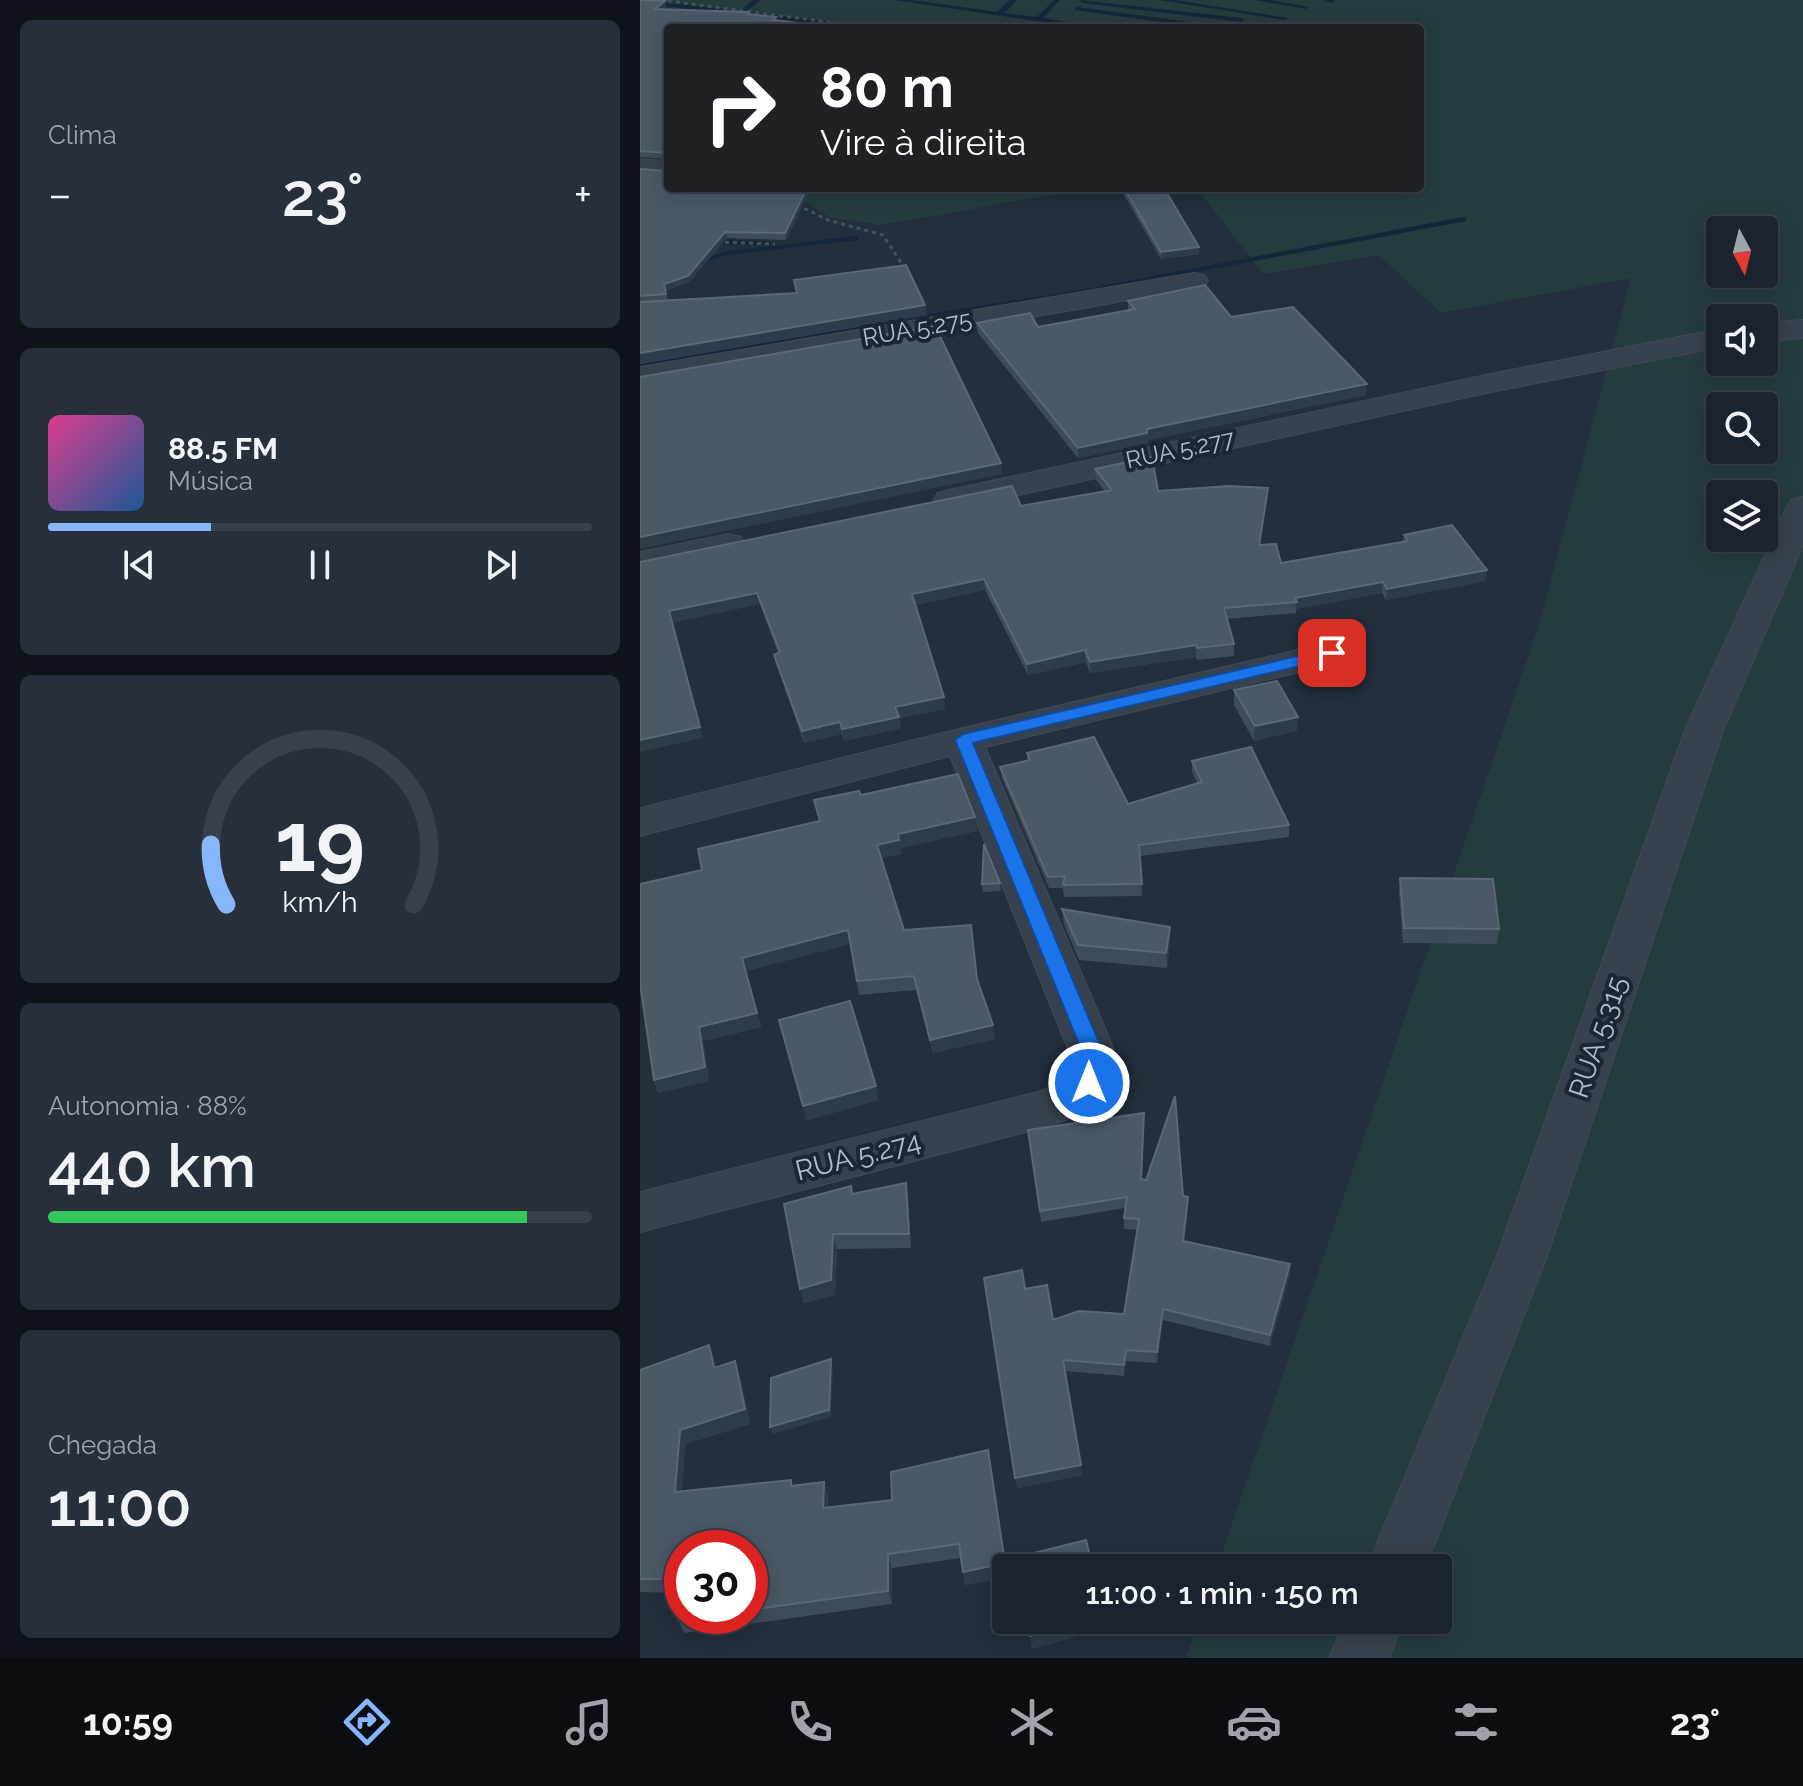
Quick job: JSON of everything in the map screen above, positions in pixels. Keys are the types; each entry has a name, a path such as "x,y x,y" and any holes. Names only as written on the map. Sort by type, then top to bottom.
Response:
{"street":[{"path":"640,166 664,168"},
{"name":"RUA 5.275","path":"640,376 1194,281"},
{"path":"1778,331 1803,329"},
{"name":"RUA 5.277","path":"917,506 1486,384 1706,341"},
{"name":"RUA 5.315","path":"1402,1554 1522,1256 1705,728 1803,507"},
{"path":"640,562 763,537"},
{"path":"640,822 963,740 1332,653"},
{"name":"RUA 5.274","path":"640,1212 1075,1099 1089,1083 1095,1059 963,740"},
{"path":"1359,1658 1369,1634"}],"path":[{"path":"660,0 843,24"},
{"path":"796,204 828,220 883,235 899,257 926,314 939,324"},
{"path":"712,242 775,244"}],"green space":[{"path":"659,0 1803,0 1803,1658 1186,1658 1194,1634 1452,1634 1452,1554 1222,1554 1539,625 1631,278 1441,313 1379,255 1263,274 1200,192 1424,192 1424,24 830,24"},
{"path":"791,192 1067,192 880,225 829,217"}],"building":[{"path":"640,0 665,1 655,9 749,12 776,17 773,20 808,24 664,24 664,153 640,151"},
{"path":"640,169 664,171 664,192 805,192 785,233 725,232 688,276 664,284 666,294 640,296"},
{"path":"1126,192 1166,192 1199,247 1161,252"},
{"path":"906,265 925,305 640,353 640,302 797,293 794,280"},
{"path":"1205,285 1231,317 1293,307 1367,384 1147,429 1147,433 1078,448 977,323 1030,313 1038,327 1135,309 1128,301"},
{"path":"935,326 1001,463 640,537 640,377"},
{"path":"1152,457 1158,491 1229,486 1268,488 1259,545 1276,544 1281,563 1408,541 1404,535 1452,525 1487,570 1387,589 1383,582 1295,598 1297,602 1224,608 1234,644 1197,648 1196,645 1090,662 1085,650 1027,664 984,579 912,594 944,697 895,707 899,717 842,729 840,722 802,731 774,655 780,652 757,593 669,611 700,727 640,740 640,562 1012,486 1021,506 1112,490 1095,469"},
{"path":"1277,681 1298,717 1255,726 1234,690"},
{"path":"1094,737 1128,804 1202,782 1192,761 1251,747 1289,825 1139,845 1142,884 1063,885 1065,876 1048,877 1000,767 1030,760 1027,753"},
{"path":"958,774 975,817 898,834 899,840 877,845 904,930 971,925 977,979 993,1025 930,1040 914,976 857,981 848,930 742,958 757,1013 699,1027 705,1067 654,1080 640,983 640,884 702,870 698,849 820,821 814,800 859,791 861,795"},
{"path":"984,844 1000,883 982,884"},
{"path":"1400,878 1493,879 1499,929 1404,928"},
{"path":"1062,909 1170,927 1166,953 1078,945"},
{"path":"850,1001 876,1086 803,1106 779,1020"},
{"path":"1175,1096 1183,1196 1188,1197 1183,1241 1290,1264 1270,1335 1163,1309 1157,1352 1126,1350 1124,1365 1063,1360 1081,1465 1015,1478 984,1278 1022,1270 1025,1289 1047,1285 1053,1320 1079,1311 1124,1314 1139,1219 1124,1218 1127,1197 1040,1211 1028,1130 1144,1113 1141,1179 1146,1180"},
{"path":"906,1183 909,1234 833,1234 831,1280 800,1289 784,1204 851,1186 852,1194"},
{"path":"709,1345 714,1368 735,1361 745,1409 680,1430 675,1492 791,1480 791,1486 824,1482 823,1508 892,1500 891,1472 988,1450 1004,1554 992,1554 992,1566 963,1572 959,1544 888,1554 888,1591 768,1608 768,1530 664,1530 664,1579 640,1579 640,1370"},
{"path":"831,1359 829,1410 770,1427 771,1378"},
{"path":"1086,1540 1090,1554 1030,1554"}],"waterway":[{"path":"742,12 757,0"},
{"path":"897,0 1070,24"},
{"path":"999,14 1014,0"},
{"path":"1039,19 1057,0"},
{"path":"1162,0 1285,18"},
{"path":"1257,0 1306,7"},
{"path":"1327,0 1332,1"},
{"path":"640,1 833,24"},
{"path":"1082,1 1241,20"},
{"path":"1077,9 1190,24"},
{"path":"640,364 1091,290 1463,219"},
{"path":"694,263 727,253 855,238"},
{"path":"707,242 768,243"}],"route":[{"path":"1089,1083 1095,1059 963,740 1332,653"}]}
